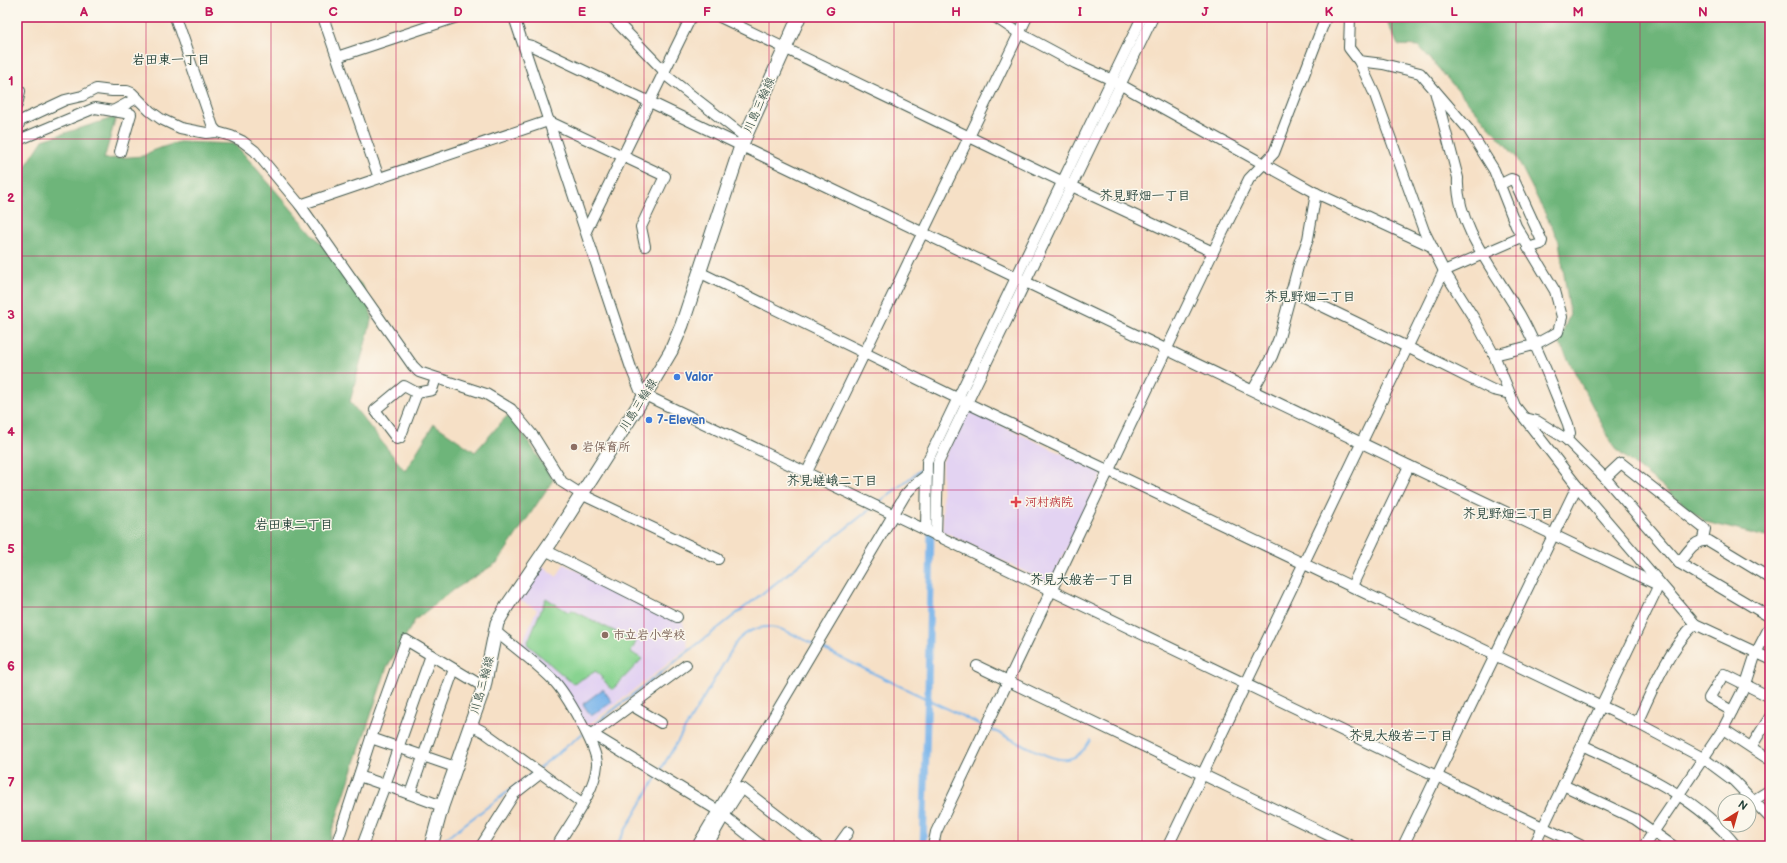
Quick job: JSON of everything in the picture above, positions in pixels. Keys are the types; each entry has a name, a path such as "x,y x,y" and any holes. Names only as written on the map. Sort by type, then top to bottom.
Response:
{"main road":[{"name":"川島三輪線","path":"431,846 442,806 484,687 497,623 645,396 671,351 682,325 743,142 799,17"}],"street":[{"path":"176,17 213,127 217,132"},
{"path":"323,17 379,178"},
{"path":"337,57 457,17"},
{"path":"514,17 631,368 640,390 645,396 1578,845"},
{"path":"612,17 664,73 743,142"},
{"path":"586,231 691,17"},
{"path":"720,17 1061,181 1213,252"},
{"path":"995,17 1019,34 1116,82 1316,193 1431,246"},
{"path":"806,474 1027,17"},
{"path":"936,536 938,463 1072,186 1142,17"},
{"path":"926,531 927,462 1061,181 1153,17"},
{"path":"933,846 936,832 985,727 1213,252 1249,180 1274,153 1326,17"},
{"path":"1350,17 1349,48 1359,61 1380,106 1424,231 1444,271 1475,320 1494,355 1515,406 1577,486 1659,584 1695,624 1770,659"},
{"path":"524,44 532,46 650,102 743,142 922,233 1026,281 1409,466 1659,584"},
{"path":"1359,61 1383,64 1420,74 1434,88 1469,130 1494,170 1516,226 1555,291 1562,316 1558,332 1534,345 1494,355"},
{"path":"1434,88 1458,178 1460,201 1474,238 1482,254 1520,316 1534,345 1568,424 1570,433 1566,439"},
{"path":"18,132 66,100 82,96 96,90 127,91 161,119 180,128 206,133 217,132 236,139 255,151 300,205 413,366 419,372 486,394 511,409 534,437 562,482 582,494 718,559"},
{"path":"17,91 20,91 17,105 18,132"},
{"path":"113,111 137,98"},
{"path":"18,132 95,108 131,114 120,152"},
{"path":"300,205 548,121 665,176 641,227 645,246"},
{"path":"1500,184 1511,179 1514,180 1542,240 1540,244 1528,248"},
{"path":"1253,390 1272,356 1279,338 1291,291 1308,239 1316,193"},
{"path":"1168,846 1444,271 1522,237"},
{"path":"699,272 967,403 1637,723 1703,758 1734,781 1747,793"},
{"path":"1291,291 1407,346 1493,390 1510,394"},
{"path":"417,393 400,438 397,439 375,410 404,386 417,393 432,390 436,378"},
{"path":"1525,418 1537,421 1566,439 1605,478 1679,563 1770,617"},
{"path":"1605,478 1621,463 1705,529 1703,540"},
{"path":"1352,586 1409,466"},
{"path":"707,846 721,814 760,739 905,495 915,484 927,475"},
{"path":"1403,846 1577,486"},
{"path":"1679,563 1698,542 1703,540 1709,541 1770,578"},
{"path":"545,550 677,617"},
{"path":"1534,846 1659,584"},
{"path":"1637,723 1660,673 1695,624"},
{"path":"1644,846 1723,729 1746,684 1756,653 1770,626"},
{"path":"495,631 554,681 589,733 597,758 597,767 589,792 557,846"},
{"path":"336,846 371,738 406,640 484,687"},
{"path":"362,846 431,655"},
{"path":"589,733 686,665"},
{"path":"978,666 1351,846"},
{"path":"410,794 454,669"},
{"path":"1732,711 1710,698 1724,674 1770,697"},
{"path":"631,705 661,723"},
{"path":"1751,747 1770,717"},
{"path":"471,725 484,732 582,803"},
{"path":"1723,729 1767,758 1770,755"},
{"path":"589,733 721,814 762,846"},
{"path":"371,738 456,767"},
{"path":"1582,745 1654,780 1678,794 1701,811 1736,846"},
{"path":"481,846 514,794 541,773"},
{"path":"359,776 442,806"},
{"path":"1563,785 1634,819 1654,831 1673,846"},
{"path":"696,846 742,788 817,846"},
{"path":"1757,798 1770,790"},
{"path":"1757,803 1770,818"},
{"path":"838,846 848,832"}],"shaded area":[{"name":"河村病院","path":"967,409 1103,473 1051,582 1048,583 943,531 942,463"},
{"name":"市立岩小学校","path":"564,564 683,622 688,648 587,726 520,648 537,609 516,599 540,565 557,577"}],"green space":[{"path":"1385,17 1770,17 1770,538 1706,522 1615,449 1559,342 1570,314 1559,241 1517,158 1419,46 1398,45"},
{"path":"116,117 104,159 143,156 154,150 179,142 235,144 330,254 363,286 372,317 350,402 405,471 434,424 475,452 507,416 514,419 553,480 498,562 449,593 415,620 387,667 327,846 17,846 17,172 24,169 43,140"},
{"path":"546,598 568,612 572,610 636,642 631,652 642,659 612,690 596,671 573,684 527,644"}],"water":[{"path":"603,689 612,702 591,716 583,704"}],"waterway":[{"path":"955,416 973,378"},
{"path":"932,483 933,463 936,456"},
{"path":"878,503 923,468"},
{"path":"589,729 873,507"},
{"path":"923,846 931,529"},
{"path":"660,771 737,641 747,633 765,627 784,630 813,644"},
{"path":"819,647 983,726"},
{"path":"989,728 1046,755 1062,759 1070,759 1077,755 1084,749 1090,740"},
{"path":"539,768 582,734"},
{"path":"437,845 534,772"},
{"path":"616,846 657,776"}],"place":[{"name":"Valor","path":"677,377"},
{"name":"7-Eleven","path":"649,420"},
{"name":"岩保育所","path":"574,447"},
{"name":"河村病院","path":"1016,502"},
{"name":"市立岩小学校","path":"605,635"}],"district":[{"name":"岩田東一丁目","path":"171,59"},
{"name":"芥見野畑一丁目","path":"1145,195"},
{"name":"芥見野畑二丁目","path":"1310,296"},
{"name":"芥見嵯峨二丁目","path":"832,480"},
{"name":"芥見野畑三丁目","path":"1508,513"},
{"name":"岩田東二丁目","path":"294,524"},
{"name":"芥見大般若一丁目","path":"1082,579"},
{"name":"芥見大般若二丁目","path":"1401,735"}]}
